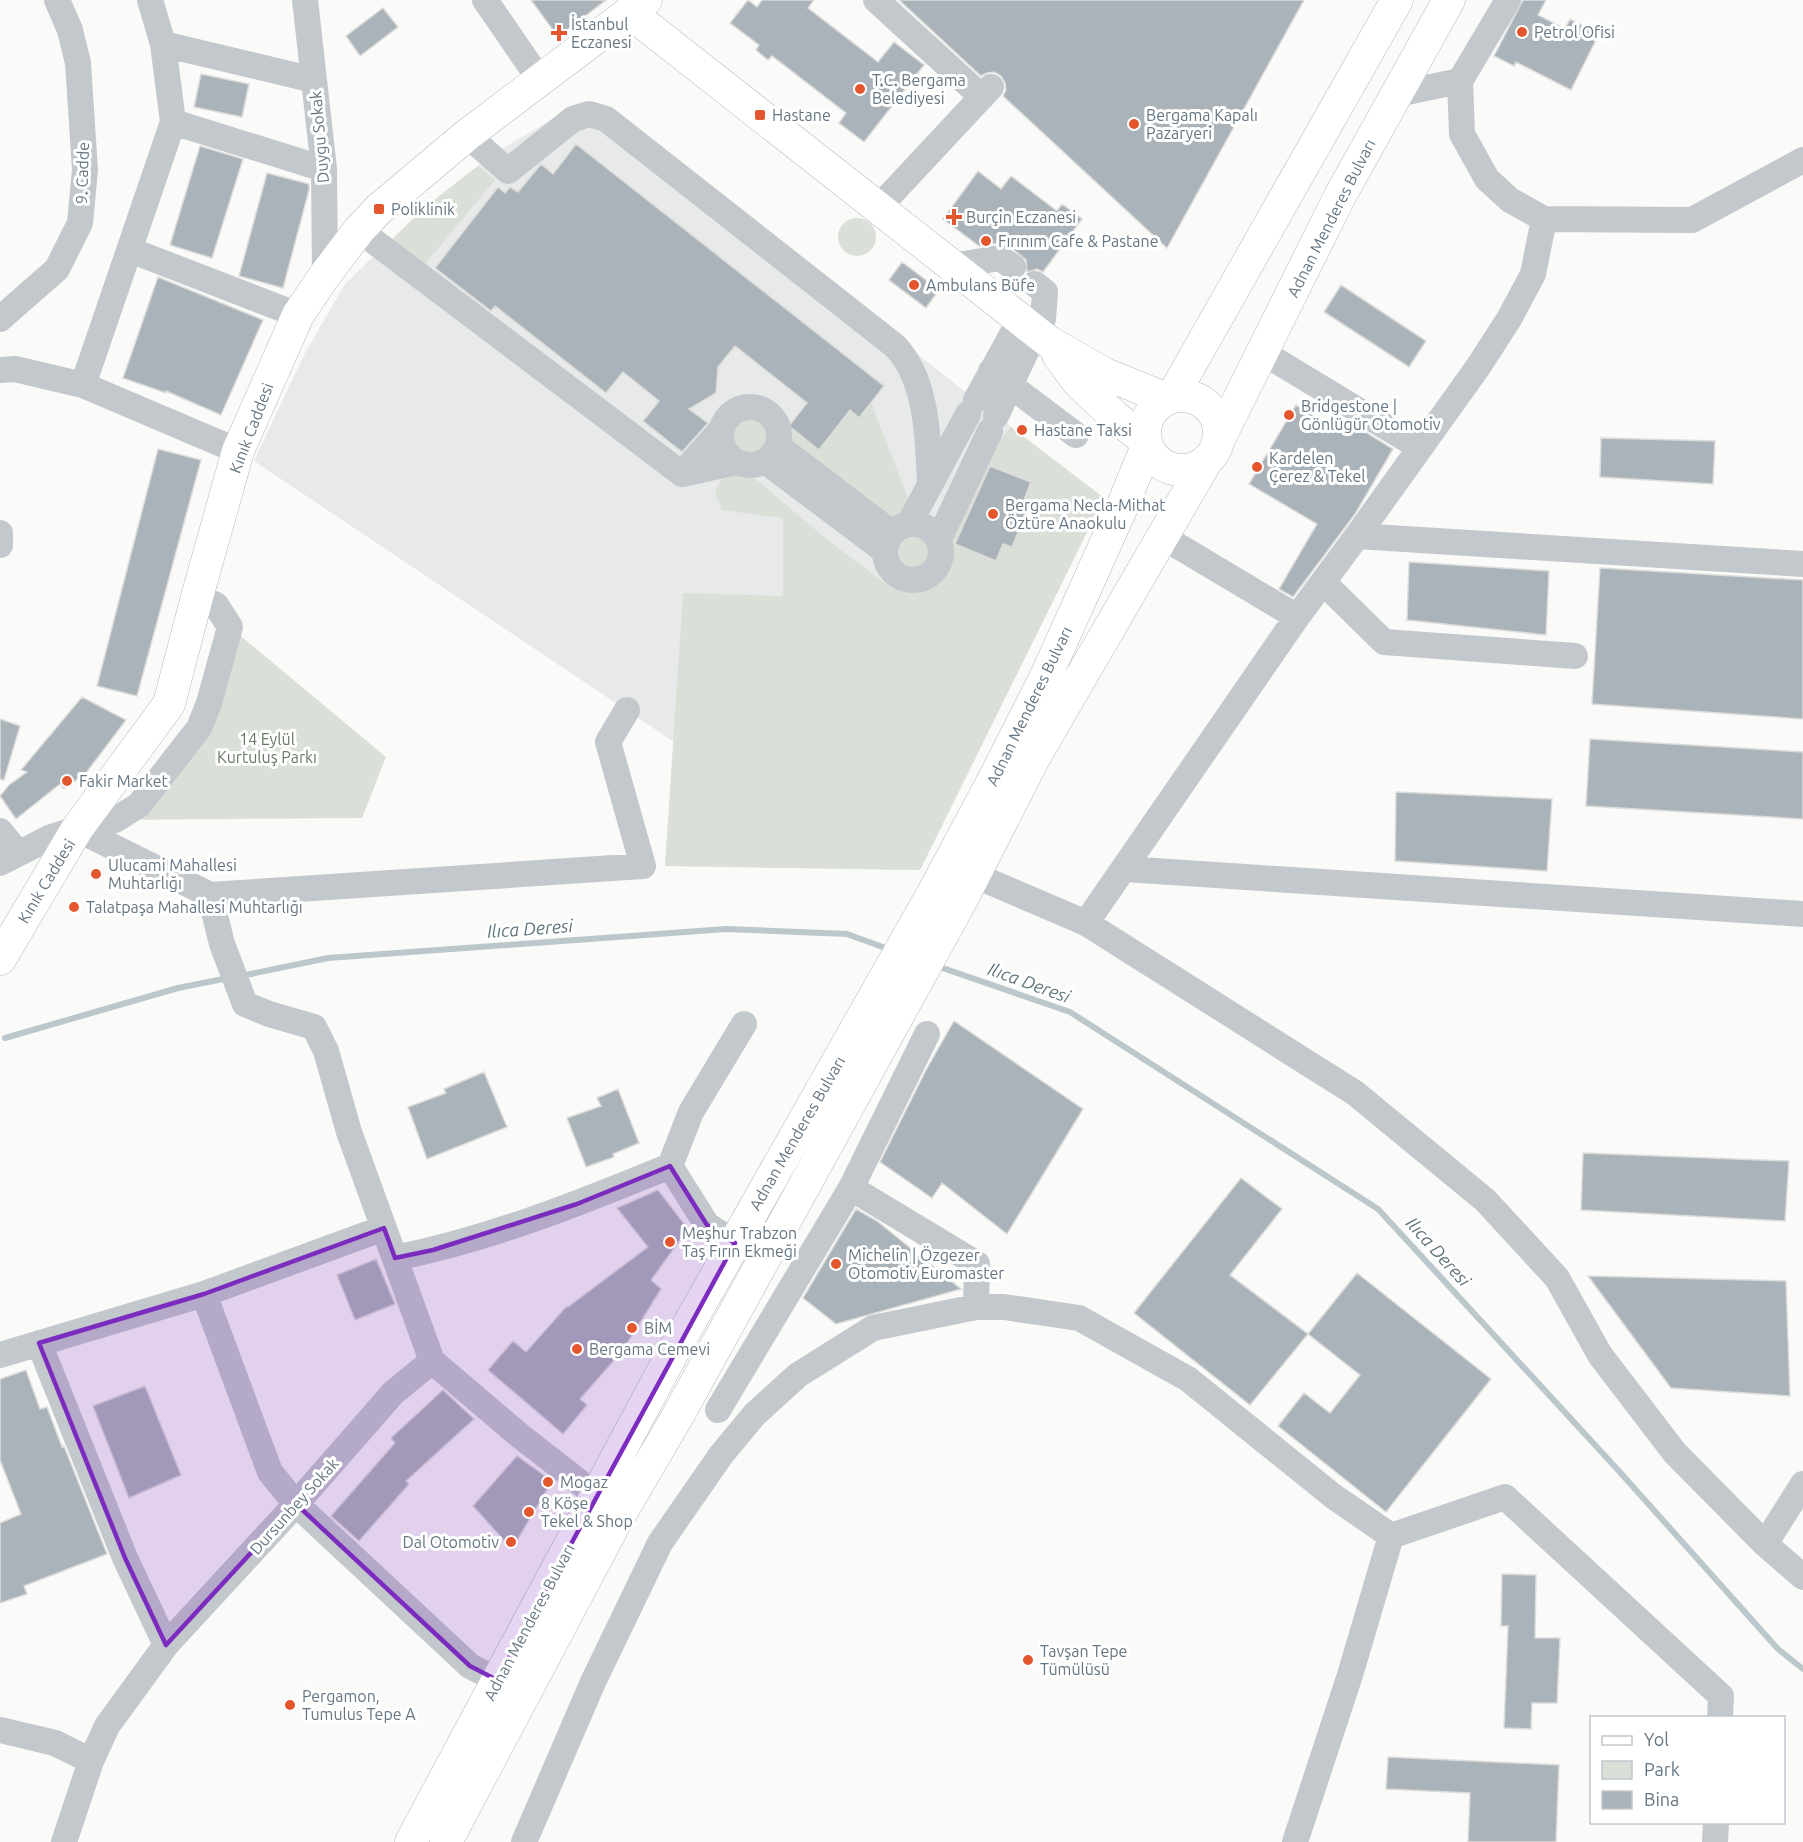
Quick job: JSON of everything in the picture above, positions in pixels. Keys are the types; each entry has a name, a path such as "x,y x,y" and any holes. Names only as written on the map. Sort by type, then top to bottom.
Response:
{"main road":[{"path":"637,6 878,208 1035,331 1105,374 1170,398 1191,397 1207,405 1217,421 1213,450 1189,470 1179,470 1160,463 1152,455 1146,443 1145,432 1149,416 1160,403 1170,398 1397,0"},
{"name":"Adnan Menderes Bulvarı","path":"411,1842 596,1496 735,1243 883,1012 1213,450 1340,196 1449,0"},
{"name":"Kınık Caddesi","path":"0,959 70,841 169,705 238,451 298,315 359,230 379,208 467,135 637,6"},
{"path":"1035,331 1078,382 1146,443"},
{"name":"Adnan Menderes Bulvarı","path":"956,890 1047,674 1122,507 1146,443"},
{"name":"Adnan Menderes Bulvarı","path":"446,1842 615,1525 680,1412 883,1012"}],"street":[{"name":"9. Cadde","path":"0,319 57,269 80,224 85,170 78,63 70,30 57,0"},
{"path":"83,385 173,122 163,44 150,0"},
{"name":"Duygu Sokak","path":"305,0 324,169 325,275"},
{"path":"485,0 540,80"},
{"path":"876,0 986,92 878,208"},
{"path":"1508,0 1460,81 1462,134 1487,179 1510,200 1544,219 1692,220 1803,160"},
{"path":"163,44 314,80"},
{"path":"1397,94 1460,81"},
{"path":"467,135 508,171 573,119 589,114 606,119 903,355 910,369 926,419 930,484"},
{"path":"173,122 324,169"},
{"path":"1086,923 1297,617 1358,536 1478,367 1509,319 1533,274 1544,219"},
{"path":"359,230 682,474 737,462"},
{"path":"130,250 298,315"},
{"path":"952,266 1000,258 1013,267"},
{"path":"896,536 918,524 927,527 939,539 942,548 938,565 933,573 917,580 907,580 892,571 888,564 896,536 930,484 972,407 1001,378 1043,319 1045,292 1035,284"},
{"path":"1262,352 1419,447"},
{"path":"0,370 15,369 83,385 238,451"},
{"path":"939,539 993,423 1001,378"},
{"path":"1001,378 1076,435"},
{"path":"682,474 722,429 726,420 740,409 758,408 773,418 778,426 772,453 756,464 746,465 729,456 724,447 722,429"},
{"path":"772,453 896,536"},
{"path":"0,533 0,544"},
{"path":"1358,536 1803,564"},
{"path":"1163,537 1297,617"},
{"path":"1323,582 1384,642 1575,656"},
{"path":"0,831 9,858 49,838 70,841 210,896 643,866 608,742 627,710"},
{"path":"1125,869 1803,914"},
{"path":"956,890 1086,923 1355,1093 1485,1200 1557,1278 1600,1354 1675,1453 1765,1544 1803,1577"},
{"path":"210,896 222,944 245,1004 269,1014 314,1027 326,1052 349,1132 432,1361 519,1436 596,1496"},
{"path":"395,1258 488,1235 577,1204 670,1166 691,1112 744,1024"},
{"path":"718,1410 851,1188 927,1034"},
{"path":"670,1166 707,1225 735,1243"},
{"path":"851,1188 978,1264 976,1307"},
{"path":"0,1354 204,1294 384,1228"},
{"path":"204,1294 270,1472 296,1504 470,1666 497,1680"},
{"path":"524,1842 592,1682 660,1543 722,1455 755,1414 798,1375 873,1328 976,1307 1004,1307 1079,1318 1188,1379 1333,1496 1391,1536"},
{"path":"39,1343 125,1558 166,1645"},
{"name":"Dursunbey Sokak","path":"64,1842 91,1761 107,1725 166,1645 296,1504 393,1393 432,1361"},
{"path":"680,1412 718,1410 755,1414"},
{"path":"1765,1544 1803,1484"},
{"path":"1391,1536 1505,1497 1721,1696 1720,1716"},
{"path":"1295,1842 1350,1675 1391,1536"},
{"path":"0,1730 55,1743 91,1761"},
{"path":"1715,1842 1716,1824"}],"highlighted area":[{"path":"670,1166 707,1225 735,1243 497,1680 470,1666 296,1504 166,1645 125,1558 39,1343 204,1294 384,1228 395,1258 433,1250 577,1204"}],"shaded area":[{"path":"576,105 607,107 959,387 1104,498 920,870 665,866 674,742 254,461 305,353 345,284 424,208 490,156"}],"green space":[{"path":"478,166 495,180 425,264 392,240 424,208"},
{"path":"857,218 870,224 876,237 870,250 857,256 844,250 838,237 844,224"},
{"path":"871,403 908,498 908,510 895,523 785,440 789,426 819,450 850,410 859,417"},
{"path":"750,416 764,422 770,436 764,450 750,456 736,450 730,436 736,422"},
{"path":"1011,427 1104,498 920,870 665,866 683,593 783,596 783,518 722,510 715,493 721,480 736,472 751,475 824,537 883,582 892,571 909,579 918,580 925,578 937,567 942,548 990,431 1001,439"},
{"path":"914,533 928,538 933,552 928,566 914,571 900,566 895,552 900,538"},
{"name":"14 Eylül Kurtuluş Parkı","path":"230,627 386,757 362,818 115,820 199,728"}],"building":[{"path":"531,0 606,0 558,37"},
{"name":"T.C. Bergama Belediyesi","path":"748,0 757,7 762,0 814,0 808,8 878,62 894,42 924,65 864,142 839,123 846,113 772,56 768,60 756,50 759,45 730,23"},
{"name":"Bergama Kapalı Pazaryeri","path":"899,0 1304,0 1167,248 1003,96 1006,90 1001,76 994,72 981,76"},
{"path":"1523,0 1546,0 1538,15 1565,29 1570,19 1599,34 1571,90 1516,62 1514,66 1494,56"},
{"path":"383,8 398,27 360,56 346,36"},
{"path":"201,74 249,84 242,117 194,107"},
{"path":"576,144 884,386 859,418 850,410 819,450 789,426 807,403 735,346 718,367 716,393 689,409 708,423 682,452 643,421 659,401 623,372 606,393 495,306 491,311 435,268 498,187 505,193 510,187 518,192 541,164 553,174"},
{"path":"200,146 243,159 212,258 170,245"},
{"path":"978,171 1001,189 1011,176 1057,211 1062,204 1082,219 1043,272 1037,269 1027,272 1026,260 1009,246 998,243 979,246 943,219"},
{"path":"267,173 309,184 283,288 239,276"},
{"name":"Ambulans Büfe","path":"902,262 939,290 926,308 889,280"},
{"path":"158,277 263,320 221,415 166,391 166,393 123,378"},
{"path":"1341,285 1426,341 1409,367 1324,312"},
{"path":"1296,405 1340,430 1346,420 1393,449 1355,514 1293,597 1279,589 1317,524 1249,484"},
{"path":"1601,438 1715,441 1713,484 1600,477"},
{"path":"158,449 201,460 137,696 97,686"},
{"name":"Bergama Necla-Mithat Öztüre Anaokulu","path":"990,466 1031,482 1024,500 1030,503 1012,547 1003,544 996,561 955,544"},
{"path":"1409,562 1549,571 1546,635 1407,620"},
{"path":"1600,568 1803,580 1803,719 1592,704"},
{"path":"82,697 126,720 86,773 64,789 60,784 16,819 0,796 9,785 27,772 21,770"},
{"path":"0,719 20,726 4,780 0,779"},
{"path":"1590,739 1803,752 1803,819 1586,806"},
{"path":"1396,792 1552,799 1547,871 1395,861"},
{"path":"954,1021 1083,1109 1007,1234 942,1183 932,1198 880,1162 926,1070"},
{"path":"484,1072 507,1127 427,1159 408,1107 446,1093 444,1089"},
{"path":"618,1089 639,1143 613,1154 614,1157 586,1167 567,1118 601,1106 597,1098"},
{"path":"1583,1153 1789,1161 1785,1221 1581,1210"},
{"path":"1241,1178 1282,1209 1230,1275 1308,1334 1250,1405 1134,1313"},
{"path":"658,1190 688,1229 651,1280 661,1289 623,1350 580,1399 587,1405 563,1434 488,1370 513,1341 526,1352 567,1306 648,1247 617,1208"},
{"path":"856,1209 877,1221 961,1289 836,1324 803,1298"},
{"path":"376,1259 395,1304 355,1320 337,1275"},
{"path":"1357,1273 1491,1379 1386,1512 1278,1426 1304,1393 1330,1413 1360,1375 1308,1334"},
{"path":"1588,1276 1786,1281 1790,1396 1671,1388"},
{"path":"26,1370 40,1409 47,1407 107,1554 24,1586 27,1594 0,1603 0,1523 21,1514 0,1460 0,1379"},
{"path":"145,1386 181,1475 129,1498 93,1406"},
{"path":"443,1390 474,1419 406,1481 409,1484 359,1541 331,1516 395,1443 391,1438"},
{"path":"517,1456 552,1481 512,1549 473,1506"},
{"path":"1502,1574 1536,1575 1535,1638 1560,1638 1557,1703 1532,1703 1531,1729 1504,1728 1508,1626 1501,1626"},
{"path":"1388,1757 1559,1765 1556,1842 1468,1842 1470,1793 1386,1789"}],"waterway":[{"name":"Ilıca Deresi","path":"241,976 328,958 726,929 847,934 891,950"},
{"name":"Ilıca Deresi","path":"934,965 1070,1012 1378,1209 1618,1470 1778,1649 1803,1669"},
{"name":"Ilıca Deresi","path":"5,1038 178,988 228,978"}],"place":[{"name":"Petrol Ofisi","path":"1522,32"},
{"name":"İstanbul Eczanesi","path":"559,33"},
{"name":"T.C. Bergama Belediyesi","path":"860,89"},
{"name":"Hastane","path":"760,115"},
{"name":"Bergama Kapalı Pazaryeri","path":"1134,124"},
{"name":"Poliklinik","path":"379,209"},
{"name":"Burçin Eczanesi","path":"954,217"},
{"name":"Fırınım Cafe & Pastane","path":"986,241"},
{"name":"Ambulans Büfe","path":"914,285"},
{"name":"Bridgestone | Gönlügür Otomotiv","path":"1289,415"},
{"name":"Hastane Taksi","path":"1022,430"},
{"name":"Kardelen Çerez & Tekel","path":"1257,467"},
{"name":"Bergama Necla-Mithat Öztüre Anaokulu","path":"993,514"},
{"name":"Fakir Market","path":"67,781"},
{"name":"Ulucami Mahallesi Muhtarlığı","path":"96,874"},
{"name":"Talatpaşa Mahallesi Muhtarlığı","path":"74,907"},
{"name":"Meşhur Trabzon Taş Fırın Ekmeği","path":"670,1242"},
{"name":"Michelin | Özgezer Otomotiv Euromaster","path":"836,1264"},
{"name":"BİM","path":"632,1328"},
{"name":"Bergama Cemevi","path":"577,1349"},
{"name":"Mogaz","path":"548,1482"},
{"name":"8 Köşe Tekel & Shop","path":"529,1512"},
{"name":"Dal Otomotiv","path":"511,1542"},
{"name":"Tavşan Tepe Tümülüsü","path":"1028,1660"},
{"name":"Pergamon, Tumulus Tepe A","path":"290,1705"}]}
